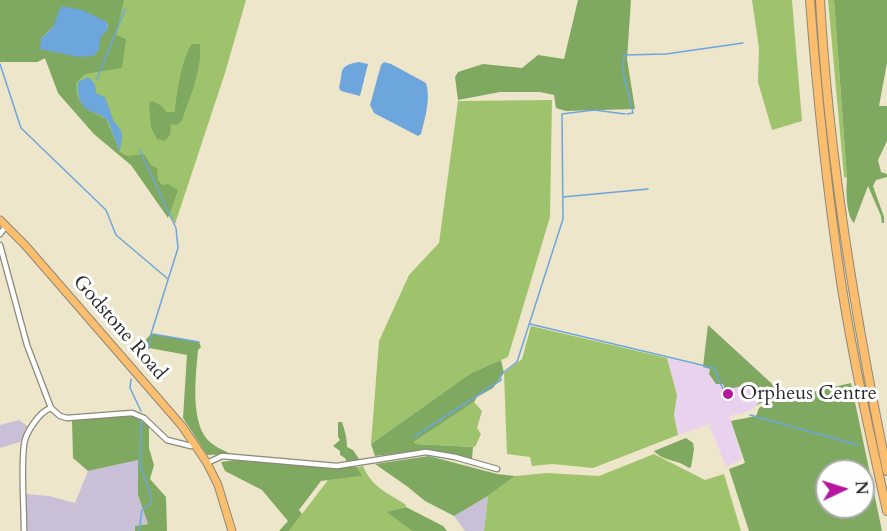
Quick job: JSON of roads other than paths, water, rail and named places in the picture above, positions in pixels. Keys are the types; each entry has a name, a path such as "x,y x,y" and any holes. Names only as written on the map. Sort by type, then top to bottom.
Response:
{"highway":[{"path":"810,0 820,123 836,250 857,371 887,511"},
{"path":"820,0 830,131 846,256 865,366 887,471"}],"main road":[{"name":"Godstone Road","path":"0,220 25,245 195,444 218,485 232,531"}],"street":[{"path":"0,234 6,226"},
{"path":"0,245 27,345 51,408 60,416 67,418 132,413 144,418 167,440 191,446 195,444"},
{"path":"24,531 24,442 44,411 51,408"},
{"path":"207,463 222,456 337,466 426,452 455,457 497,470"}],"water":[{"path":"61,6 82,10 107,22 108,29 100,38 99,49 94,56 79,57 40,49 41,39 53,27"},
{"path":"359,62 368,64 360,96 341,91 339,88 344,67"},
{"path":"384,62 426,83 427,109 421,134 418,136 374,113 370,105 381,65"},
{"path":"88,77 95,84 96,93 105,97 114,122 121,130 120,151 107,120 87,109 80,98 78,82"}],"waterway":[{"path":"97,79 125,9"},
{"path":"627,114 633,113 623,72 624,55 666,54 743,43"},
{"path":"0,64 21,128 106,210 116,235 168,279"},
{"path":"414,437 501,380 500,375 517,362 563,219 562,114 594,110 625,114"},
{"path":"137,349 149,348 151,334 178,248 176,228 139,149"},
{"path":"563,197 648,189"},
{"path":"530,324 714,368 723,389"},
{"path":"153,334 199,342"},
{"path":"131,379 130,388 141,411"},
{"path":"750,415 858,445"},
{"path":"139,531 142,510 149,505 152,499 140,465 141,420"}],"place":[{"name":"Orpheus Centre","path":"728,394"}]}
